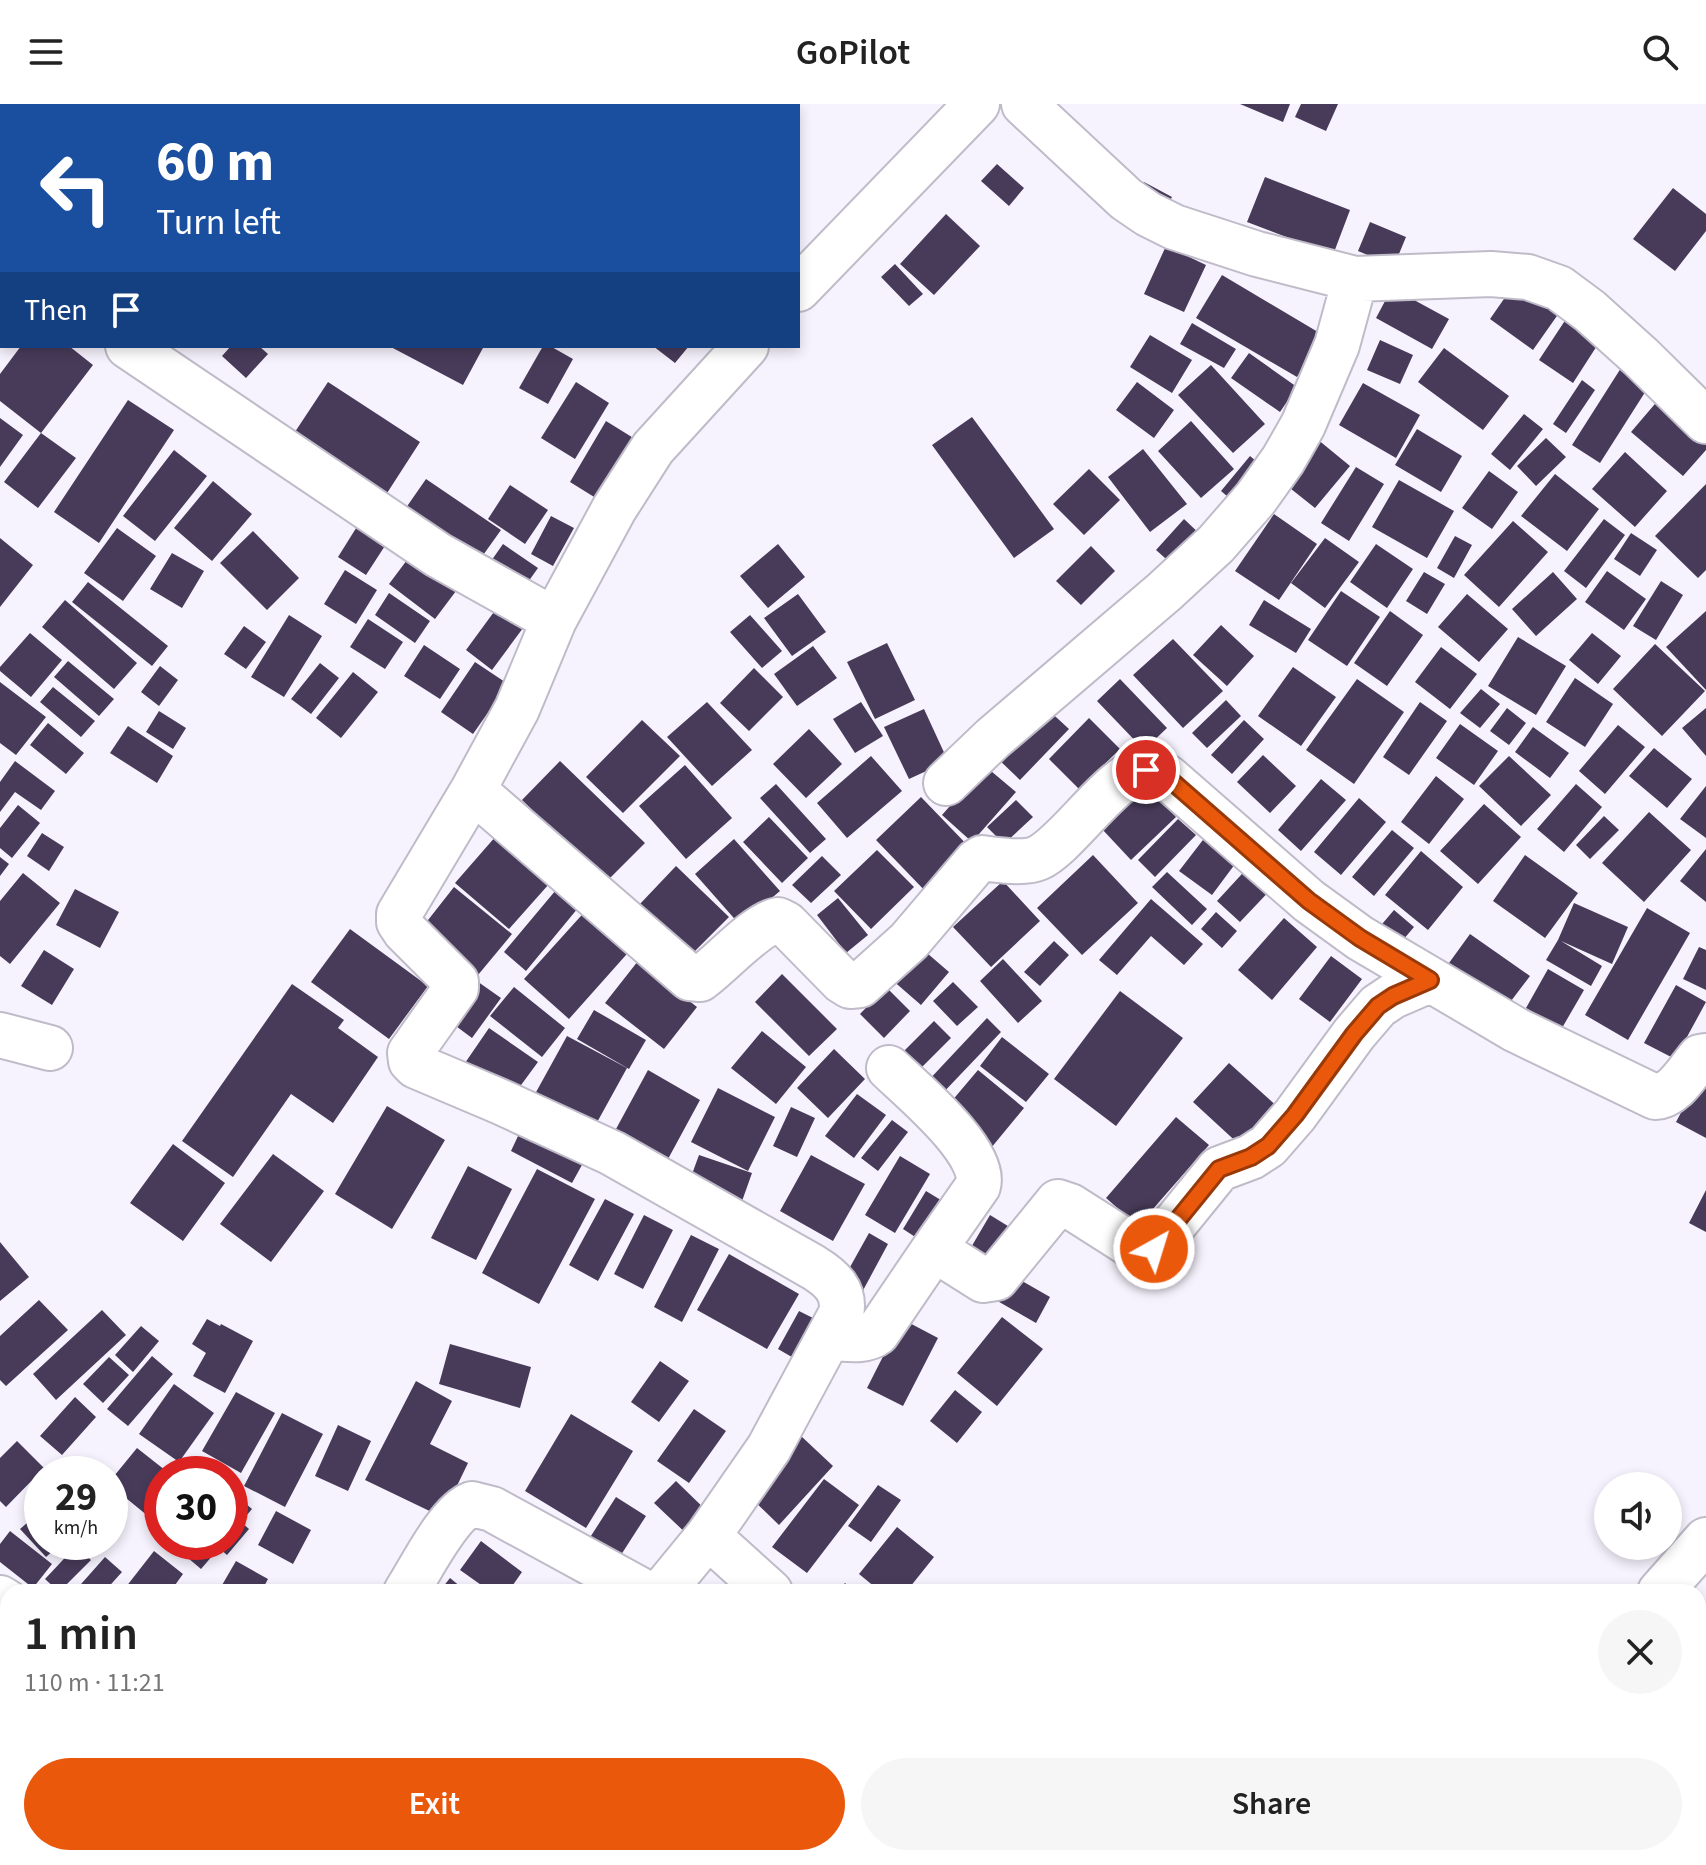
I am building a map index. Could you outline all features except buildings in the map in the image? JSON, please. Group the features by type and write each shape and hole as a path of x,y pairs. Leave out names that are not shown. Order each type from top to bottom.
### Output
{"street":[{"path":"1024,104 1126,199 1174,227 1257,254 1355,279 1491,274 1528,277 1559,288 1641,357 1706,421"},
{"path":"800,287 966,108"},
{"path":"946,783 993,738 1164,592 1216,544 1256,498 1303,425 1337,345 1355,279"},
{"path":"131,348 438,555 554,620"},
{"path":"669,1584 708,1536 769,1448 841,1314 843,1300 830,1278 822,1272 612,1153 416,1066 411,1061 410,1053 456,988 456,982 405,931 399,922 399,914 517,709 554,620 614,509 653,448 744,348"},
{"path":"473,790 690,978 704,977 756,932 769,922 778,920 786,924 850,986 860,985 909,941 973,864 980,859 1028,861 1041,857 1123,780 1135,772 1151,770 1167,777 1309,901 1360,938 1516,1030 1655,1097 1671,1091 1700,1057 1706,1056"},
{"path":"934,1249 983,1280 996,1278 1053,1207 1062,1202 1136,1248 1149,1252 1219,1169 1251,1157 1268,1146 1378,1006 1430,980"},
{"path":"0,1035 50,1048"},
{"path":"829,1338 865,1339 877,1333 980,1180 965,1145 889,1068"},
{"path":"411,1584 449,1522 458,1511 472,1504 492,1509 629,1584"},
{"path":"708,1536 761,1584"},
{"path":"1667,1584 1706,1540"}],"route":[{"path":"1146,770 1167,777 1309,901 1360,938 1430,980 1378,1006 1268,1146 1251,1157 1219,1169 1154,1249"}]}
